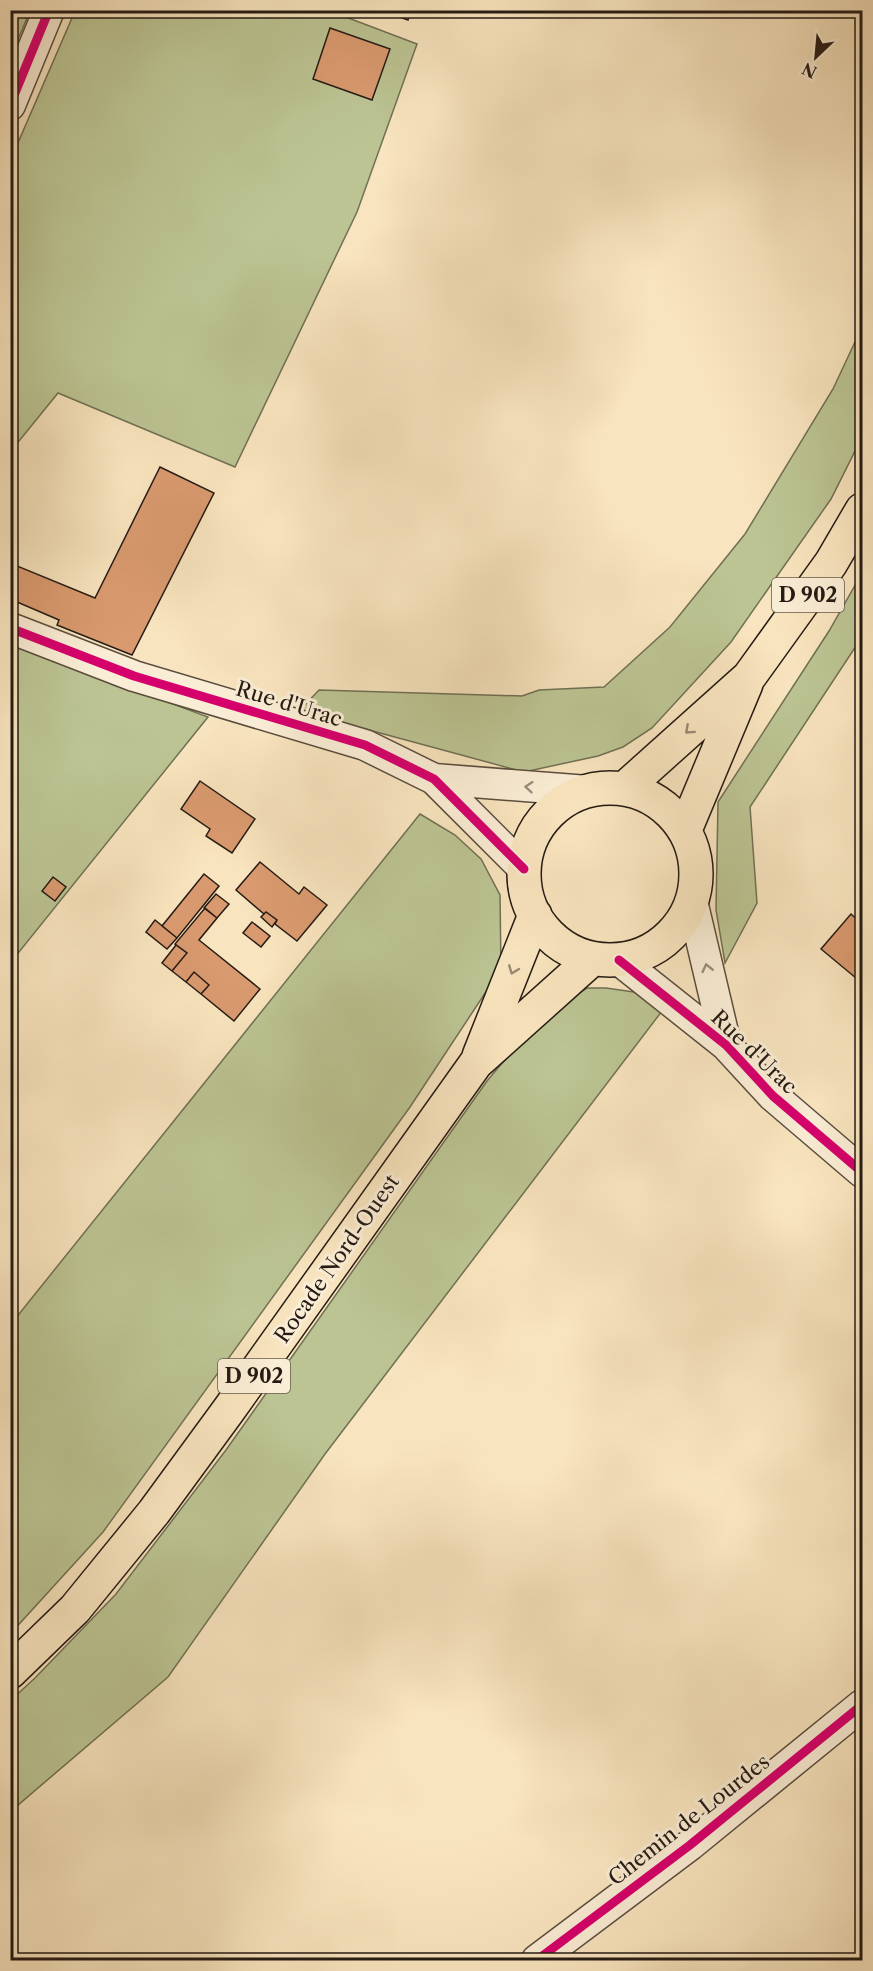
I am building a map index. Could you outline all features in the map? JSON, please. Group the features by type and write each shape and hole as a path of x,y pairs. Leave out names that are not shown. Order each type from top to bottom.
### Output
{"main road":[{"name":"D 902","path":"624,789 748,677 831,563 862,510"},
{"name":"D 902","path":"684,830 748,677"},
{"path":"624,789 648,796 668,811 684,830 694,853 697,877 692,901 681,923 665,941 643,954 606,959 569,950 550,935 535,915 526,893 524,869 530,843 543,820 563,802 588,791 624,789"},
{"name":"Rocade Nord-Ouest","path":"10,1672 75,1610 154,1512 476,1063 535,915"},
{"name":"Rocade Nord-Ouest","path":"476,1063 606,959"}],"street":[{"path":"10,105 49,10"},
{"name":"Rue d'Urac","path":"10,628 134,676 365,745 434,778 524,869"},
{"name":"Rue d'Urac","path":"434,778 588,791"},
{"name":"Rue d'Urac","path":"692,901 726,1045"},
{"name":"Rue d'Urac","path":"606,959 726,1045 773,1096 862,1172"},
{"name":"Chemin de Lourdes","path":"537,1960 690,1845 862,1705"}],"green space":[{"path":"10,11 30,11 11,56"},
{"path":"75,11 330,11 417,44 357,212 235,467 58,393 11,451 11,159"},
{"path":"862,327 862,437 831,499 731,642 652,728 623,747 598,756 524,772 299,711 319,690 522,696 539,690 604,687 670,627 745,534 833,389"},
{"path":"862,573 862,637 750,807 757,903 725,963 716,910 718,802 829,631"},
{"path":"10,643 208,717 11,962"},
{"path":"420,814 455,835 481,859 500,895 501,969 410,1107 103,1532 11,1633 11,1324"},
{"path":"587,988 634,992 662,1011 325,1454 168,1677 11,1811 11,1700 116,1594 226,1450 487,1081 503,1062 566,1001"}],"building":[{"path":"379,10 411,10 408,20"},
{"path":"330,28 390,49 372,100 313,79"},
{"path":"160,467 214,493 132,655 57,625 59,620 10,599 10,563 95,598"},
{"path":"200,781 255,819 232,853 206,836 210,829 181,809"},
{"path":"260,862 299,894 304,887 327,905 297,941 275,924 277,920 266,912 264,914 236,890"},
{"path":"204,874 219,886 177,938 162,926"},
{"path":"53,877 66,887 55,901 42,891"},
{"path":"216,894 229,904 217,918 204,908"},
{"path":"205,908 217,918 199,940 260,989 234,1021 201,994 209,985 194,972 186,982 172,971 187,953 175,944"},
{"path":"266,912 277,920 272,927 261,917"},
{"path":"851,914 862,924 862,983 821,949"},
{"path":"155,920 177,938 167,949 146,932"},
{"path":"252,922 270,936 261,947 243,933"},
{"path":"176,945 187,953 172,971 162,963"},
{"path":"194,972 209,985 201,994 186,982"}],"cycle path":[{"path":"10,105 49,10"},
{"path":"10,628 134,676 365,745 434,779 524,869"},
{"path":"619,960 726,1045 773,1096 862,1172"},
{"path":"537,1960 690,1845 862,1705"}]}
